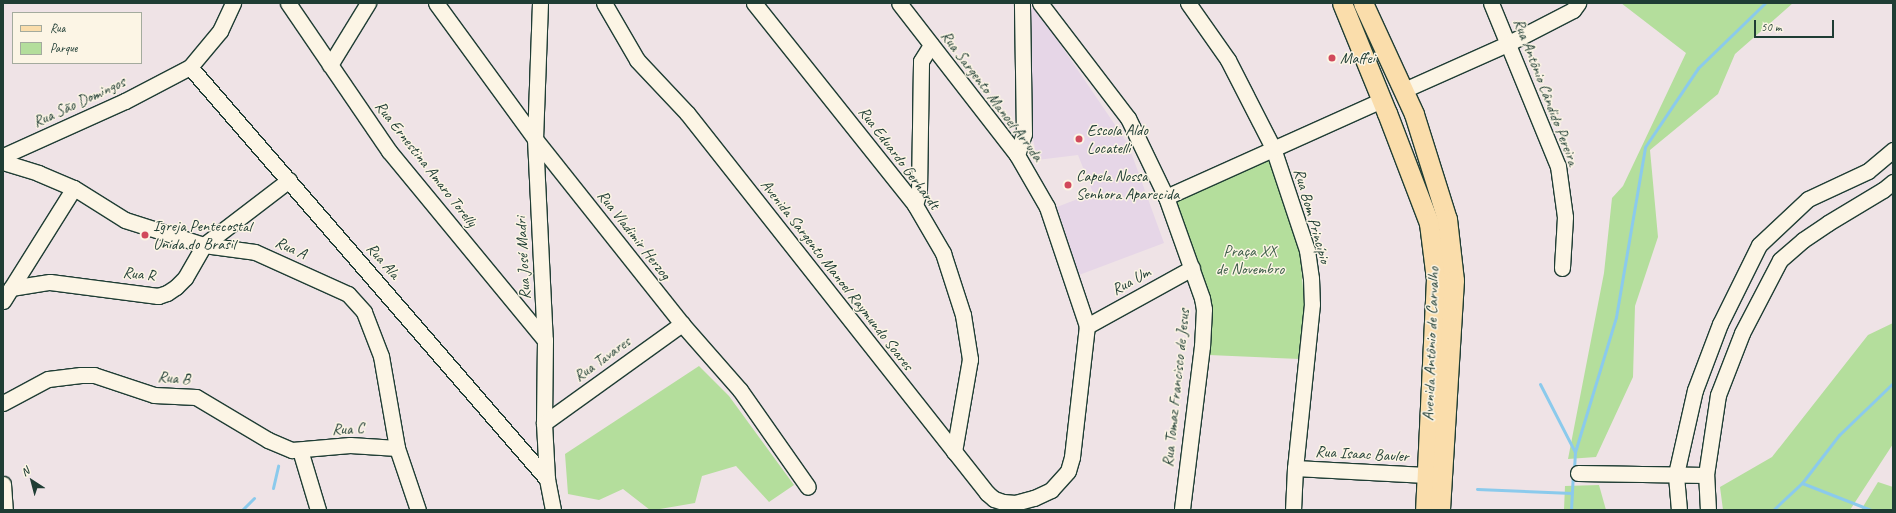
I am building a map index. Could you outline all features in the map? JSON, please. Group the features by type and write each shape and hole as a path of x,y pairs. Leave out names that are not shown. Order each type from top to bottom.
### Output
{"main road":[{"name":"Avenida Antônio de Carvalho","path":"1342,3 1372,74 1429,223 1436,279 1425,510"},
{"name":"Avenida Antônio de Carvalho","path":"1364,3 1414,113 1447,219 1454,280 1440,510"},
{"path":"1372,74 1386,91 1404,90"},
{"path":"1382,100 1398,98 1414,113"}],"street":[{"path":"190,67 220,32 233,3"},
{"name":"Rua Ernestina Amaro Torelly","path":"288,3 389,151 545,340"},
{"path":"330,65 368,3"},
{"name":"Rua Vladimir Herzog","path":"436,3 535,139 682,324 740,390 808,487"},
{"name":"Rua José Madri","path":"540,3 535,139 545,340 544,423 547,479 553,510"},
{"name":"Avenida Sargento Manoel Raymundo Soares","path":"604,3 637,60 687,113 987,493 994,499 1003,502 1015,503 1034,498 1051,490 1068,471"},
{"name":"Rua Eduardo Gerhardt","path":"754,3 914,205 943,253 963,314 970,359 954,452"},
{"name":"Rua Sargento Manoel Arruda","path":"899,3 1017,155 1047,207 1087,326 1072,457 1068,471"},
{"path":"1017,155 1024,134 1022,3"},
{"name":"Rua Tomaz Francisco de Jesus","path":"1040,3 1128,118 1166,197 1202,298 1202,346 1182,510"},
{"name":"Rua Bom Princípio","path":"1188,3 1228,60 1273,148 1307,250 1311,278 1312,304 1293,510"},
{"name":"Rua Antônio Cândido Pereira","path":"1491,3 1558,166 1564,217 1562,268"},
{"path":"1404,90 1509,44 1573,10 1578,3"},
{"path":"914,205 919,191 920,61 931,45"},
{"name":"Rua São Domingos","path":"3,156 125,101 190,67"},
{"name":"Rua Ala","path":"190,67 547,479"},
{"path":"1166,197 1382,100"},
{"path":"1679,510 1676,474 1695,390 1720,324 1759,245 1808,199 1868,171 1893,150"},
{"name":"Rua A","path":"3,162 38,173 74,188 125,220 204,245 255,252 348,294 364,312 381,356 397,448 418,510"},
{"path":"1708,510 1706,475 1718,395 1742,333 1780,260 1803,240 1888,186 1868,171"},
{"name":"Rua R","path":"7,295 50,282 158,296 167,293 185,278 204,245 289,180"},
{"path":"7,295 74,188"},
{"name":"Rua Um","path":"1087,326 1192,268"},
{"name":"Rua Tavares","path":"544,423 682,324"},
{"path":"1720,324 1742,333"},
{"name":"Rua B","path":"3,403 48,379 94,375 154,395 196,397 268,440 292,450 300,450"},
{"name":"Rua C","path":"300,450 350,445 397,448"},
{"path":"300,450 318,510"},
{"name":"Rua Isaac Bauler","path":"1296,468 1426,475"},
{"path":"1578,473 1706,475"},
{"path":"3,484 5,510"}],"shaded area":[{"name":"Escola Aldo Locatelli","path":"1035,7 1128,144 1164,243 1079,275 1057,207 1093,193 1078,155 1037,160 1032,133 1028,11"}],"green space":[{"path":"1621,3 1793,3 1735,54 1718,94 1650,150 1658,237 1635,306 1633,377 1596,457 1568,459 1604,273 1612,198 1623,186 1686,53"},
{"name":"Praça XX de Novembro","path":"1269,159 1300,251 1305,315 1300,359 1209,355 1211,307 1199,263 1175,201"},
{"path":"1893,323 1893,444 1850,510 1723,510 1720,487 1772,457 1868,335"},
{"path":"699,366 729,396 794,485 769,502 736,466 702,476 695,503 654,510 650,510 623,489 599,500 568,494 565,454"},
{"path":"1878,482 1893,487 1893,510 1861,510"},
{"path":"1599,485 1606,510 1564,510 1565,486"}],"waterway":[{"path":"1574,470 1575,452 1616,317 1645,147 1698,68 1765,3"},
{"path":"1773,510 1802,483 1839,435 1893,383"},
{"path":"1540,384 1575,452"},
{"path":"273,488 278,466"},
{"path":"1571,510 1573,476"},
{"path":"1802,483 1871,510"},
{"path":"1477,489 1572,493"},
{"path":"242,510 254,498"}],"place":[{"name":"Maffei","path":"1332,58"},
{"name":"Escola Aldo Locatelli","path":"1079,139"},
{"name":"Capela Nossa Senhora Aparecida","path":"1068,185"},
{"name":"Igreja Pentecostal Unida do Brasil","path":"145,235"}]}
